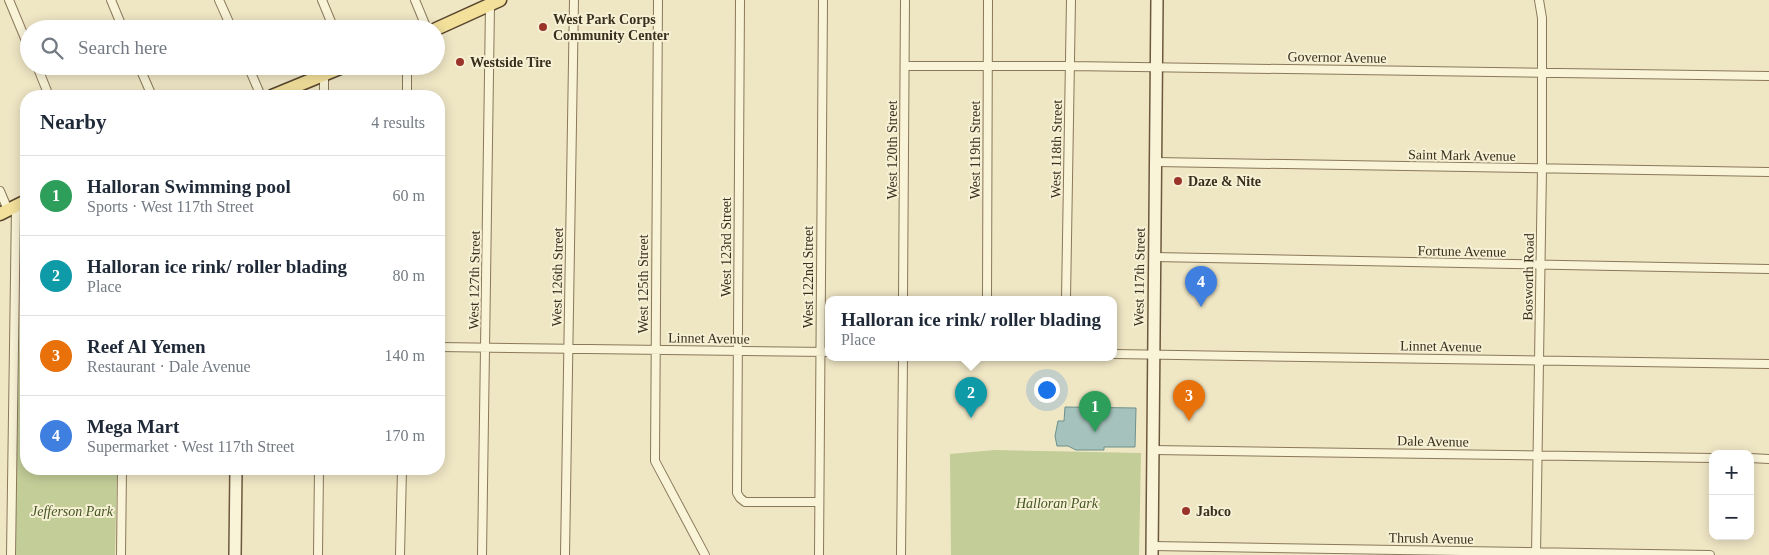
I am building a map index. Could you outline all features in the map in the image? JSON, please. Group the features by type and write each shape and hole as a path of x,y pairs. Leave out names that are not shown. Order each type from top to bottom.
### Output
{"main road":[{"name":"West 117th Street","path":"1152,551 1157,0"},
{"path":"445,25 495,2"},
{"path":"287,90 324,75"},
{"path":"235,555 236,475"}],"street":[{"path":"8,0 20,27"},
{"path":"111,0 119,20"},
{"path":"219,0 228,20"},
{"path":"322,0 330,20"},
{"path":"415,0 423,20"},
{"name":"West 126th Street","path":"565,555 574,0"},
{"name":"West 125th Street","path":"658,0 655,461 705,555"},
{"name":"West 123rd Street","path":"740,0 737,493 745,502 819,502"},
{"name":"West 122nd Street","path":"819,555 824,352 823,0"},
{"name":"West 120th Street","path":"903,296 905,0"},
{"name":"West 119th Street","path":"987,296 988,0"},
{"name":"West 118th Street","path":"1066,296 1071,0"},
{"name":"Bosworth Road","path":"1536,553 1542,168 1542,18 1540,0"},
{"name":"West 127th Street","path":"482,555 485,347 495,2"},
{"name":"Governor Avenue","path":"905,66 1157,67 1769,76"},
{"path":"41,75 47,90"},
{"path":"143,75 149,90"},
{"path":"252,75 258,90"},
{"path":"324,75 324,90"},
{"path":"407,75 407,90"},
{"name":"Saint Mark Avenue","path":"1156,162 1769,172"},
{"path":"0,191 15,207 11,555"},
{"name":"Fortune Avenue","path":"1154,257 1769,268"},
{"name":"Linnet Avenue","path":"445,347 824,352"},
{"name":"Linnet Avenue","path":"1117,354 1769,364"},
{"path":"901,555 903,361"},
{"name":"Dale Avenue","path":"1154,450 1709,458"},
{"path":"1754,458 1769,459"},
{"path":"121,555 122,475"},
{"path":"318,555 319,475"},
{"path":"400,555 402,475"},
{"name":"Thrush Avenue","path":"1152,551 1710,555"}],"green space":[{"name":"Jefferson Park","path":"20,311 20,475 117,475 115,555 15,555"},
{"name":"Halloran Park","path":"995,450 1141,453 1139,555 951,555 950,454"}],"water":[{"path":"1065,407 1136,408 1135,447 1104,447 1104,450 1076,450 1068,446 1057,446 1055,436 1058,421 1064,421"}],"place":[{"name":"West Park Corps Community Center","path":"543,27"},
{"name":"Westside Tire","path":"460,62"},
{"name":"Daze & Nite","path":"1178,181"},
{"name":"Mega Mart","path":"1201,307"},
{"name":"Halloran ice rink/ roller blading","path":"971,418"},
{"name":"Reef Al Yemen","path":"1189,421"},
{"name":"Halloran Swimming pool","path":"1095,432"},
{"name":"Jabco","path":"1186,511"}]}
